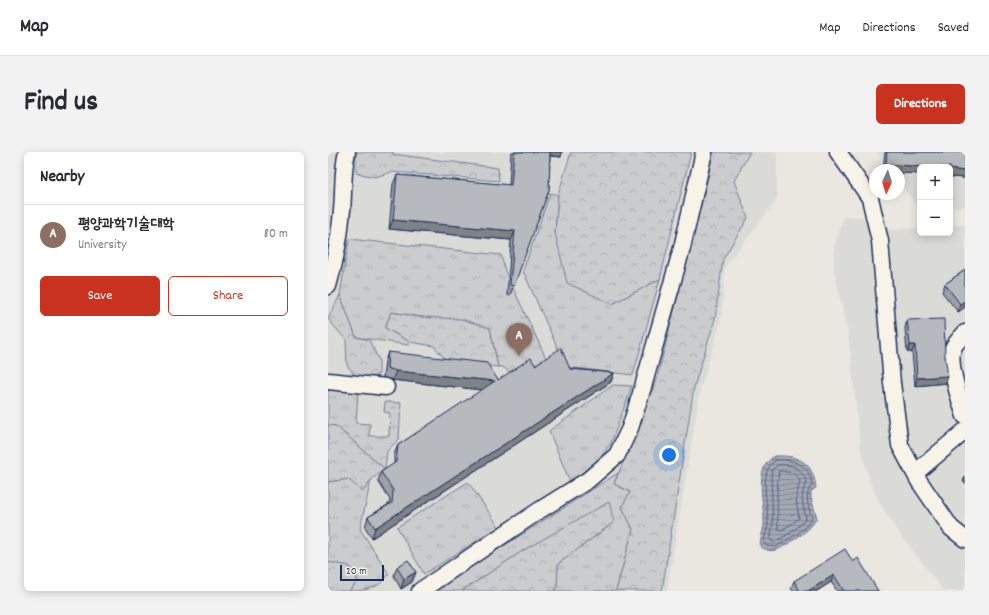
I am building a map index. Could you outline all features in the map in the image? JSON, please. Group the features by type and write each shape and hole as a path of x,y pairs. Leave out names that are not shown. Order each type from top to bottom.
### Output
{"street":[{"path":"328,286 337,254 334,236 347,152"},
{"path":"420,591 540,510 588,480 617,455 630,428 643,387 682,248 704,152"},
{"path":"838,152 870,198 880,240 892,383 900,445 915,473 951,528 965,539"},
{"path":"965,333 953,347 952,362 959,398 965,416"},
{"path":"328,381 386,387"},
{"path":"915,473 965,432"}],"shaded area":[{"path":"328,152 777,152 777,199 725,267 721,320 700,391 667,591 328,591"},
{"path":"877,152 965,152 965,206 953,208 953,164 917,164 917,207 905,190 905,164 886,164"},
{"path":"844,216 861,217 891,230 917,228 917,236 953,236 953,226 965,225 965,591 944,591 896,529 878,500 870,481 861,450 848,332 834,271 834,246"}],"green space":[{"path":"356,152 393,152 393,154 498,168 499,181 392,172 375,177 356,173"},
{"path":"571,152 691,152 660,279 612,304 567,283 555,233 558,195"},
{"path":"713,152 750,152 734,181 748,218 723,259 715,319 694,387 662,591 616,591 633,529 622,507 630,492 614,484 657,378 708,178"},
{"path":"550,193 558,195 555,233 612,304 660,279 633,375 566,367 523,271"},
{"path":"349,239 501,255 505,271 546,358 533,366 528,360 510,372 503,367 498,367 490,328 391,312 385,328 410,342 409,345 356,337 340,295"},
{"path":"340,295 356,337 369,340 379,360 379,374 369,378 356,377 347,365 346,340 328,319"},
{"path":"391,312 419,317 461,319 490,328 498,367 446,360 434,346 410,342 385,328"},
{"path":"613,385 632,386 611,443 598,461 570,482 549,431"},
{"path":"328,390 358,392 356,423 370,424 369,436 389,436 390,413 384,412 385,402 401,403 399,439 387,451 385,469 336,426 328,425"},
{"path":"328,425 336,426 385,469 371,480 363,492 348,479 328,482"},
{"path":"618,473 614,484 630,492 622,507 633,529 616,591 555,591 557,586 558,564 614,522 524,550 462,591 433,591"},
{"path":"348,479 363,491 371,480 360,529 389,574 376,586 366,590 349,591 358,581 349,566 328,562 328,482"},
{"path":"468,482 499,527 424,574 397,527"},
{"path":"609,502 614,522 558,564 557,586 555,591 462,591 524,550"},
{"path":"328,562 349,566 358,581 349,591 328,591"}],"water":[{"path":"775,456 798,459 808,466 812,472 816,488 811,491 811,498 817,518 808,530 782,547 772,551 764,549 760,546 764,525 761,487 764,469 768,462"}],"building":[{"path":"514,152 550,152 549,190 514,286 510,285 515,231 393,220 397,175 511,185"},
{"path":"887,152 965,152 965,171 953,169 953,164 917,164 917,166 905,166 905,164 886,164"},
{"path":"965,270 965,301 960,304 945,284"},
{"path":"944,319 945,356 948,376 917,378 915,345 910,345 907,320"},
{"path":"561,348 570,369 614,373 375,528 368,517 392,503 393,490 381,472 396,462 398,445 495,381 396,371 387,368 388,352 487,363 498,380 531,358 535,365"},
{"path":"845,549 853,562 858,558 878,591 844,591 834,575 808,591 800,591 794,581"},
{"path":"408,560 416,572 404,579 397,567"}],"place":[{"name":"평양과학기술대학","path":"519,356"}]}
